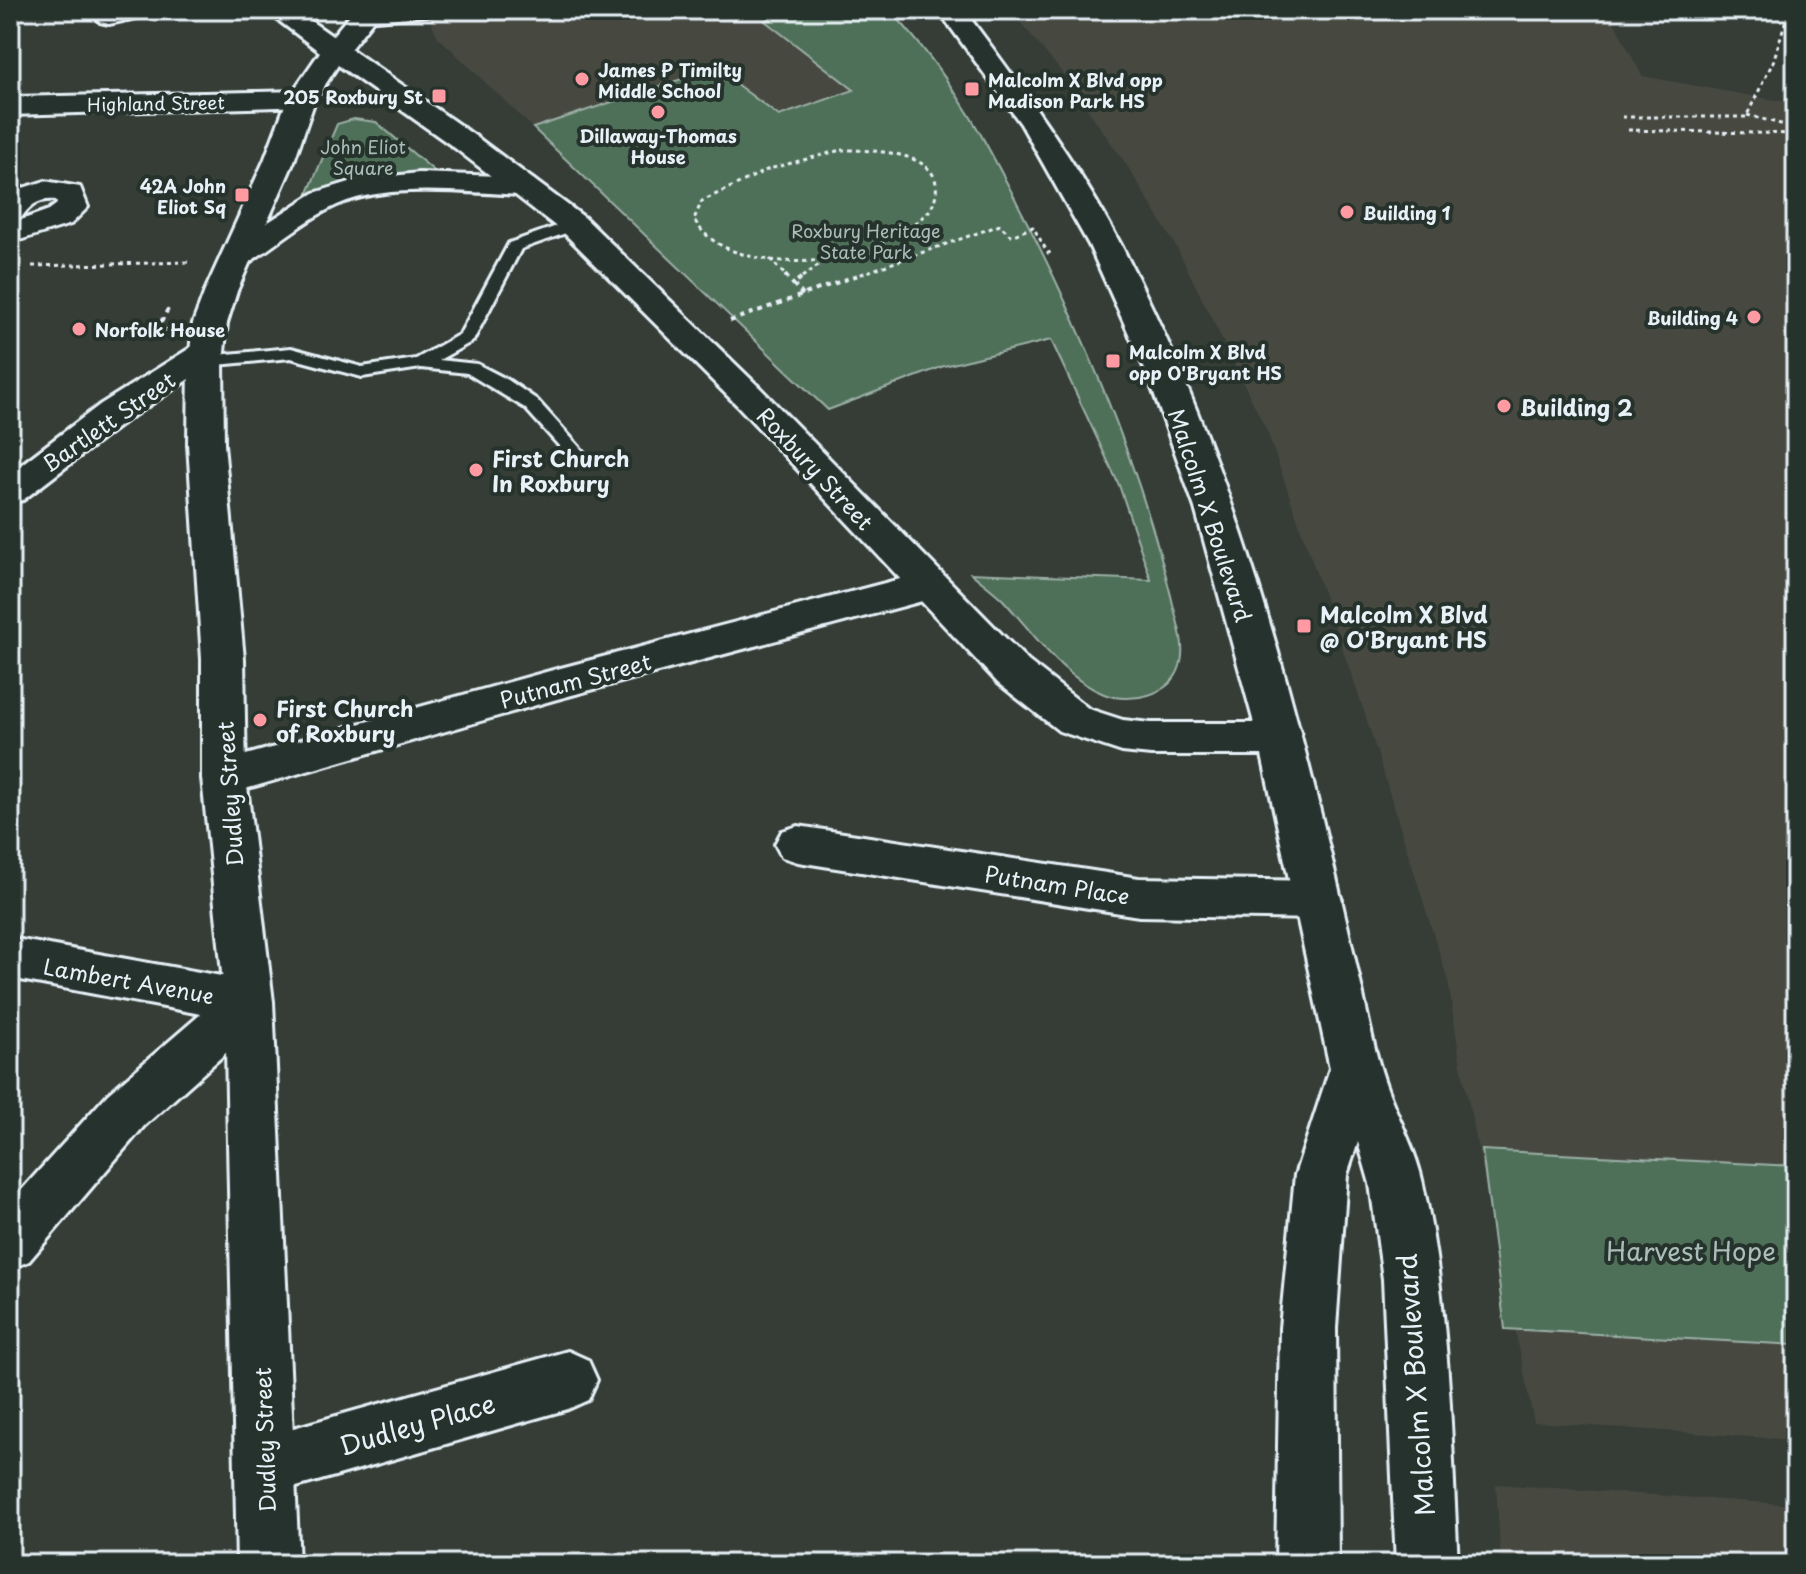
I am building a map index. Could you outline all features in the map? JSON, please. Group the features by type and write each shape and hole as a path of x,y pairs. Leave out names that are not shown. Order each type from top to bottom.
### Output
{"main road":[{"path":"109,16 136,10"},
{"name":"Roxbury Street","path":"278,10 574,225 749,397 927,586 1013,672 1074,720 1122,736 1151,739 1280,739"},
{"name":"Malcolm X Boulevard","path":"951,10 1001,74 1052,149 1106,246 1142,321 1179,414 1217,524 1280,739 1355,1069 1396,1180 1416,1320 1427,1564"},
{"path":"334,51 366,13"},
{"name":"Dudley Street","path":"268,1564 249,1002 224,778 223,659 206,444 208,348 221,291 279,161 330,97 334,51"},
{"path":"330,97 392,90"},
{"name":"Highland Street","path":"10,106 330,97"},
{"path":"237,256 325,199 356,189 419,182 523,186"},
{"path":"10,211 18,199 45,190 69,193 73,207 60,217 10,234"},
{"name":"Bartlett Street","path":"10,491 114,412 208,348"},
{"name":"Putnam Street","path":"224,778 557,684 927,586"},
{"name":"Putnam Place","path":"798,844 1139,897 1319,900"},
{"name":"Lambert Avenue","path":"10,958 249,1002"},
{"path":"10,1243 126,1110 249,1002"},
{"name":"Malcolm X Boulevard","path":"1307,1564 1308,1328 1321,1175 1355,1069"},
{"name":"Dudley Place","path":"265,1466 568,1380"}],"lane":[{"path":"366,13 445,10"},
{"path":"421,363 467,337 515,246 574,225"},
{"path":"208,348 291,353 362,372 421,363 471,368 531,404 576,454"}],"path":[{"path":"1747,115 1773,62 1789,10"},
{"path":"1622,117 1737,119 1747,115 1796,131"},
{"path":"1628,130 1796,131"},
{"path":"883,150 912,158 931,170 937,187 931,209 889,238 855,254 830,258 770,259 721,246 702,234 694,219 702,201 725,188 811,154 883,150"},
{"path":"687,336 1000,225 1011,236 1033,227 1048,253 1051,252"},
{"path":"793,284 830,258"},
{"path":"770,259 803,295"},
{"path":"25,266 194,262 186,275"},
{"path":"172,302 157,330 208,348"}],"shaded area":[{"name":"James P Timilty Middle School","path":"426,10 786,10 766,21 855,90 779,116 715,68 533,128 437,36"},
{"path":"1010,10 1608,10 1642,76 1796,104 1796,1440 1534,1422 1460,1060 1448,981 1364,711 1267,431 1178,250 1128,167 1060,70"},
{"path":"1496,1484 1796,1505 1796,1564 1501,1564"}],"green space":[{"name":"Roxbury Heritage State Park","path":"786,10 890,10 945,78 991,153 1046,260 1096,370 1139,484 1182,641 1180,666 1175,676 1159,691 1137,697 1114,697 1074,677 1003,600 971,573 1151,580 1119,485 1051,340 944,366 828,410 533,128 715,68 779,116 854,90 765,21"},
{"name":"John Eliot Square","path":"354,119 376,122 458,191 422,186 329,202 291,233 337,124"},
{"name":"Harvest Hope","path":"1482,1150 1796,1166 1796,1345 1505,1329"}],"place":[{"name":"James P Timilty Middle School","path":"582,79"},
{"name":"Malcolm X Blvd opp Madison Park HS","path":"972,89"},
{"name":"205 Roxbury St","path":"439,96"},
{"name":"Dillaway-Thomas House","path":"658,112"},
{"name":"42A John Eliot Sq","path":"242,195"},
{"name":"Building 1","path":"1347,212"},
{"name":"Building 4","path":"1754,317"},
{"name":"Norfolk House","path":"79,329"},
{"name":"Malcolm X Blvd opp O'Bryant HS","path":"1113,361"},
{"name":"Building 2","path":"1504,406"},
{"name":"First Church In Roxbury","path":"476,470"},
{"name":"Malcolm X Blvd @ O'Bryant HS","path":"1304,626"},
{"name":"First Church of Roxbury","path":"260,720"}]}
